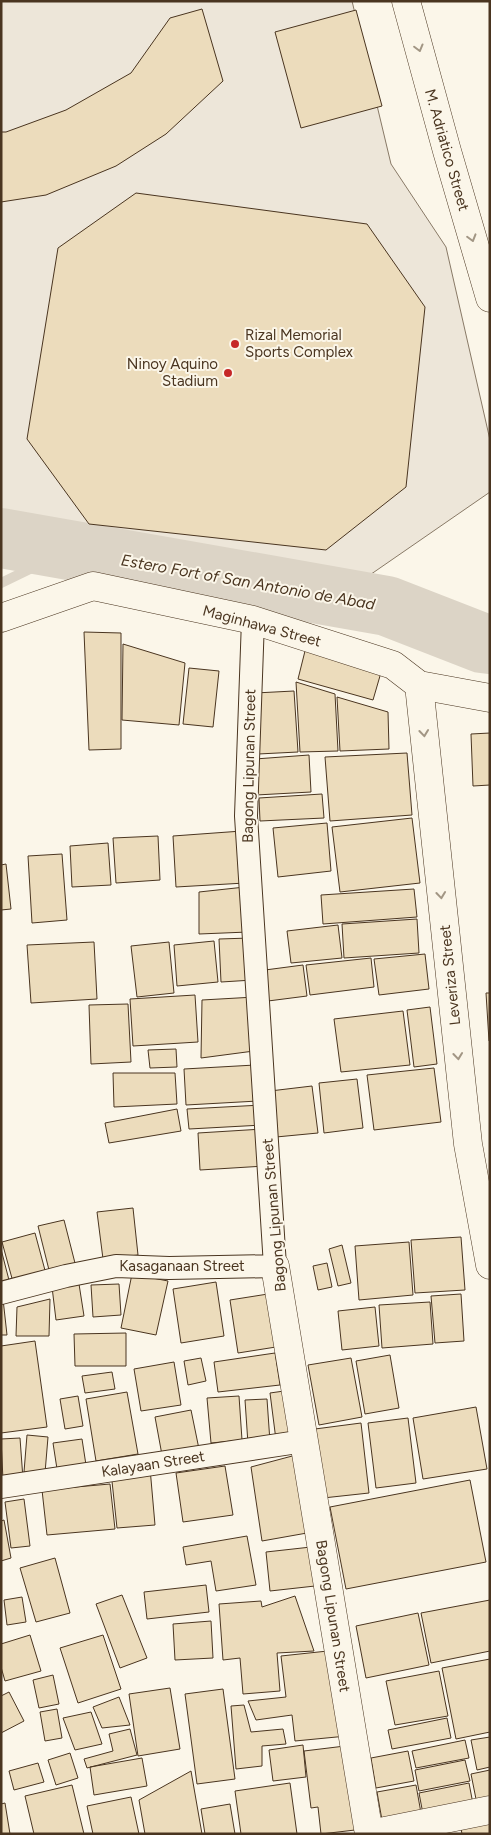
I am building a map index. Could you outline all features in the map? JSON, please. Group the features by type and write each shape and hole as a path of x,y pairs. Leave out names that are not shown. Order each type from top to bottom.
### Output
{"street":[{"name":"M. Adriatico Street","path":"406,1 490,298"},
{"name":"Maginhawa Street","path":"1,618 93,586 252,620 393,665 419,684 490,698"},
{"name":"Bagong Lipunan Street","path":"252,620 246,816 275,1266 369,1834"},
{"name":"Leveriza Street","path":"419,684 468,1144 490,1265"},
{"name":"Kasaganaan Street","path":"1,1293 66,1276 116,1266 168,1268 275,1266"},
{"name":"Kalayaan Street","path":"1,1487 304,1442"},
{"path":"369,1834 490,1810"}],"shaded area":[{"name":"Rizal Memorial Sports Complex","path":"1,1 352,1 391,164 446,247 490,440 490,492 364,579 1,516"}],"building":[{"path":"202,9 223,81 166,134 116,166 46,195 1,202 1,132 6,132 66,110 131,73 170,18"},
{"path":"356,10 382,106 301,128 275,32"},
{"name":"Ninoy Aquino Stadium","path":"136,193 367,224 425,307 406,487 326,550 89,524 27,439 58,248"},
{"path":"84,632 121,633 121,749 89,750"},
{"path":"123,644 185,663 179,725 122,720"},
{"path":"306,647 382,669 373,700 298,679"},
{"path":"189,668 219,671 213,727 183,724"},
{"path":"296,682 335,694 338,751 300,752"},
{"path":"294,691 298,752 258,754 255,693"},
{"path":"337,697 388,712 389,749 340,751"},
{"path":"490,733 490,785 473,786 471,734"},
{"path":"407,753 412,815 330,821 325,757"},
{"path":"309,755 311,792 256,795 255,759"},
{"path":"322,794 324,818 260,821 259,798"},
{"path":"412,818 420,883 340,892 332,827"},
{"path":"327,823 331,871 278,877 273,828"},
{"path":"242,831 245,883 176,887 173,836"},
{"path":"158,836 160,880 116,883 113,838"},
{"path":"108,843 111,885 72,887 70,846"},
{"path":"62,854 67,920 32,923 28,856"},
{"path":"6,864 11,909 1,910 1,865"},
{"path":"245,887 248,932 199,934 199,892"},
{"path":"414,889 417,917 323,924 321,895"},
{"path":"417,919 419,953 344,958 342,924"},
{"path":"338,925 342,958 291,963 287,931"},
{"path":"250,938 253,980 221,982 219,939"},
{"path":"214,941 218,982 177,986 174,945"},
{"path":"94,942 97,999 31,1003 27,945"},
{"path":"169,942 174,993 137,997 131,946"},
{"path":"425,954 429,989 379,995 374,959"},
{"path":"371,958 374,987 310,995 306,965"},
{"path":"303,965 307,996 268,1001 265,970"},
{"path":"486,993 490,993 490,1041 489,1041"},
{"path":"195,995 198,1042 133,1046 130,999"},
{"path":"255,997 254,1051 201,1058 202,1000"},
{"path":"128,1004 131,1062 91,1064 89,1005"},
{"path":"430,1007 437,1064 414,1067 407,1010"},
{"path":"403,1011 410,1065 341,1072 334,1019"},
{"path":"176,1049 177,1067 150,1068 148,1050"},
{"path":"255,1065 258,1101 186,1105 184,1069"},
{"path":"434,1068 441,1122 374,1130 367,1075"},
{"path":"113,1073 175,1073 177,1104 114,1107"},
{"path":"357,1079 363,1128 324,1133 319,1083"},
{"path":"312,1086 318,1133 276,1137 270,1091"},
{"path":"262,1105 263,1125 189,1129 187,1109"},
{"path":"177,1109 181,1131 109,1143 105,1123"},
{"path":"263,1129 265,1166 200,1170 198,1133"},
{"path":"133,1208 138,1255 103,1259 97,1212"},
{"path":"64,1220 76,1267 50,1274 38,1226"},
{"path":"35,1233 46,1274 13,1282 2,1242"},
{"path":"461,1237 465,1290 415,1293 411,1240"},
{"path":"409,1242 413,1295 359,1300 355,1246"},
{"path":"342,1245 351,1283 338,1286 329,1249"},
{"path":"1,1249 10,1284 1,1286"},
{"path":"327,1263 332,1287 318,1290 313,1266"},
{"path":"132,1274 168,1281 156,1335 121,1328"},
{"path":"216,1282 224,1336 181,1343 173,1289"},
{"path":"79,1284 84,1316 56,1320 52,1287"},
{"path":"119,1284 121,1315 93,1317 91,1285"},
{"path":"268,1294 276,1347 238,1353 230,1300"},
{"path":"461,1294 464,1341 435,1343 431,1296"},
{"path":"1,1299 3,1299 7,1335 1,1335"},
{"path":"50,1299 49,1336 16,1336 17,1307"},
{"path":"430,1302 433,1344 382,1348 379,1305"},
{"path":"375,1307 379,1346 342,1350 338,1311"},
{"path":"126,1333 126,1366 75,1366 74,1334"},
{"path":"35,1341 47,1427 1,1433 1,1346"},
{"path":"275,1353 280,1385 218,1392 214,1362"},
{"path":"390,1355 399,1408 365,1414 356,1361"},
{"path":"201,1358 206,1381 188,1385 184,1361"},
{"path":"351,1358 362,1417 319,1425 308,1365"},
{"path":"174,1362 181,1405 141,1411 134,1369"},
{"path":"112,1372 115,1389 85,1393 82,1376"},
{"path":"291,1390 297,1437 276,1440 270,1393"},
{"path":"127,1392 138,1454 96,1461 86,1399"},
{"path":"78,1396 83,1426 65,1429 60,1399"},
{"path":"239,1396 242,1440 211,1443 207,1398"},
{"path":"267,1399 270,1442 248,1444 245,1400"},
{"path":"476,1407 487,1469 423,1479 413,1418"},
{"path":"191,1410 199,1449 162,1455 155,1417"},
{"path":"408,1418 416,1483 376,1488 368,1423"},
{"path":"361,1423 369,1493 323,1498 315,1429"},
{"path":"27,1435 48,1437 45,1473 24,1472"},
{"path":"20,1438 23,1479 3,1480 1,1439"},
{"path":"82,1439 86,1465 57,1469 53,1443"},
{"path":"296,1455 307,1533 262,1541 251,1467"},
{"path":"225,1466 233,1515 183,1522 176,1473"},
{"path":"150,1468 155,1525 117,1528 111,1472"},
{"path":"470,1480 486,1562 346,1589 330,1507"},
{"path":"110,1484 115,1529 47,1535 42,1490"},
{"path":"24,1499 30,1546 11,1548 5,1502"},
{"path":"4,1520 11,1558 1,1561 1,1521"},
{"path":"247,1536 256,1585 216,1591 211,1561 186,1565 183,1547"},
{"path":"311,1547 315,1586 270,1591 266,1552"},
{"path":"55,1558 70,1613 36,1622 20,1568"},
{"path":"206,1585 209,1612 147,1619 144,1592"},
{"path":"122,1595 147,1658 120,1668 96,1604"},
{"path":"295,1596 314,1651 277,1653 280,1691 243,1694 240,1658 223,1660 219,1604 261,1601 262,1607"},
{"path":"22,1597 26,1622 7,1625 4,1600"},
{"path":"490,1600 490,1651 431,1663 421,1613"},
{"path":"418,1613 429,1665 366,1678 356,1626"},
{"path":"211,1621 213,1658 175,1660 173,1624"},
{"path":"30,1635 41,1671 5,1681 1,1667 1,1644"},
{"path":"103,1635 121,1689 78,1703 60,1648"},
{"path":"337,1650 347,1736 295,1741 292,1715 256,1720 248,1701 286,1697 281,1656"},
{"path":"490,1659 490,1732 456,1739 442,1668"},
{"path":"439,1671 448,1716 395,1725 386,1681"},
{"path":"53,1675 59,1704 39,1708 33,1680"},
{"path":"170,1688 180,1749 138,1756 129,1694"},
{"path":"223,1689 235,1779 197,1784 185,1694"},
{"path":"9,1692 24,1721 1,1733 1,1696"},
{"path":"119,1697 130,1725 102,1728 93,1707"},
{"path":"244,1705 251,1732 283,1729 286,1744 262,1746 262,1766 236,1769 231,1706"},
{"path":"57,1709 62,1738 45,1741 40,1712"},
{"path":"91,1712 102,1744 75,1750 63,1718"},
{"path":"447,1718 451,1738 392,1749 388,1730"},
{"path":"130,1729 137,1755 87,1768 84,1759 113,1751 109,1734"},
{"path":"490,1737 490,1767 477,1770 471,1740"},
{"path":"465,1740 469,1758 416,1768 412,1751"},
{"path":"303,1745 306,1777 273,1781 269,1750"},
{"path":"345,1746 355,1830 321,1834 318,1807 311,1808 304,1751"},
{"path":"408,1751 414,1781 376,1788 371,1758"},
{"path":"70,1753 78,1778 56,1785 48,1760"},
{"path":"142,1758 147,1786 94,1795 90,1767"},
{"path":"465,1760 470,1781 419,1791 415,1770"},
{"path":"38,1763 44,1782 14,1790 9,1771"},
{"path":"490,1770 490,1802 477,1804 471,1774"},
{"path":"191,1771 202,1834 145,1834 139,1800"},
{"path":"290,1783 297,1834 241,1834 235,1791"},
{"path":"469,1783 473,1804 423,1814 419,1793"},
{"path":"72,1785 84,1834 34,1834 25,1796"},
{"path":"416,1785 421,1813 382,1820 377,1792"},
{"path":"131,1797 139,1834 93,1834 87,1806"},
{"path":"5,1803 10,1834 1,1834 1,1804"},
{"path":"230,1804 235,1834 205,1834 201,1809"},
{"path":"490,1818 490,1834 462,1834 460,1823"}],"waterway":[{"name":"Estero Fort of San Antonio de Abad","path":"1,538 387,606 482,643 490,644"},
{"path":"1,583 69,550"}],"place":[{"name":"Rizal Memorial Sports Complex","path":"235,344"},
{"name":"Ninoy Aquino Stadium","path":"228,373"}]}
